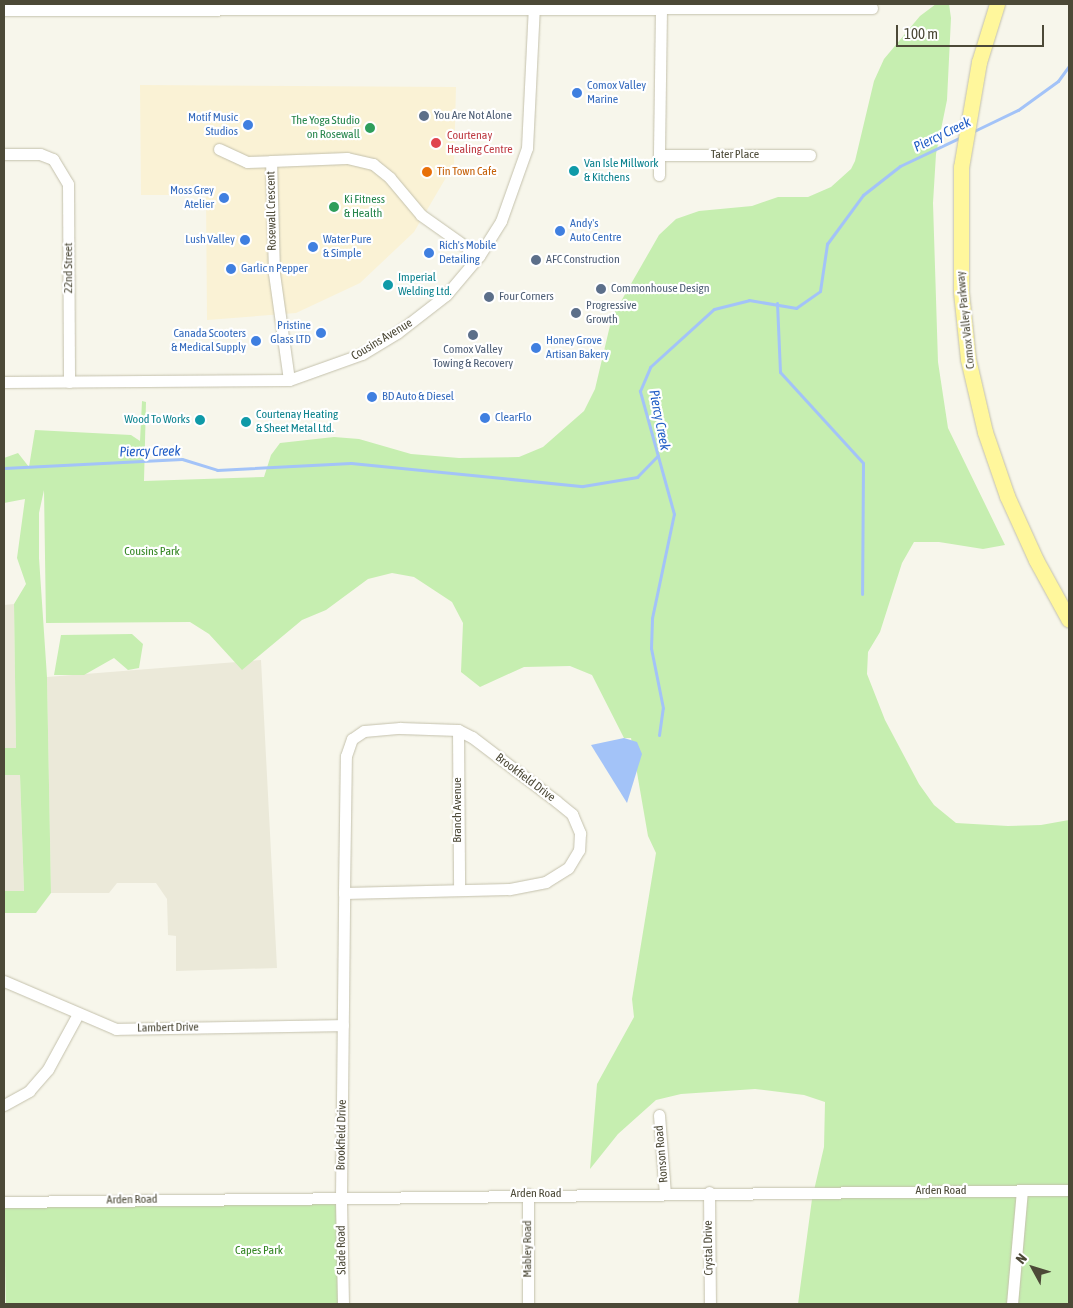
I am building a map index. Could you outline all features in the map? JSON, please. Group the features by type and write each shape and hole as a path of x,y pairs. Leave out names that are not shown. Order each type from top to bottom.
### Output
{"main road":[{"name":"Comox Valley Parkway","path":"997,4 979,62 966,128 961,167 961,292 968,359 985,432 1007,496 1036,560 1069,620"}],"street":[{"path":"4,10 534,7 661,9 872,8"},
{"name":"Cousins Avenue","path":"4,382 290,380 362,354 397,333 446,295 479,256 501,222 527,148 534,7"},
{"path":"659,175 661,9"},
{"name":"Rosewall Crescent","path":"219,149 247,162 348,158 373,164 390,178 421,215 479,256"},
{"name":"22nd Street","path":"4,154 40,154 53,159 68,184 69,382"},
{"name":"Tater Place","path":"660,156 810,154"},
{"name":"Rosewall Crescent","path":"271,161 274,273 290,380"},
{"name":"Brookfield Drive","path":"341,1197 344,893 346,756 352,739 364,731 373,730 458,730 472,737 567,810 580,833 579,850 568,868 546,882 509,889 344,893"},
{"name":"Branch Avenue","path":"458,730 459,890"},
{"name":"Lambert Drive","path":"4,981 116,1030 343,1025"},
{"path":"4,1105 29,1091 48,1069 78,1014"},
{"name":"Ronson Road","path":"659,1115 665,1194"},
{"path":"1012,1304 1022,1190"},
{"name":"Arden Road","path":"4,1202 528,1194 1069,1190"},
{"name":"Crystal Drive","path":"709,1192 710,1304"},
{"name":"Mabley Road","path":"528,1194 528,1304"},
{"name":"Slade Road","path":"341,1197 343,1304"}],"shaded area":[{"path":"140,85 456,87 454,164 414,232 360,283 296,313 207,320 206,195 141,195"},
{"path":"14,604 16,748 4,748 4,605"},
{"path":"261,660 277,968 176,971 176,936 168,935 167,899 156,883 117,883 109,893 51,893 47,677"},
{"path":"4,775 20,775 24,892 4,891"}],"green space":[{"name":"Cousins Park","path":"936,4 949,4 951,18 947,100 936,154 933,203 938,362 948,428 1005,545 983,549 939,542 914,542 902,563 880,632 868,652 867,674 885,720 919,784 934,805 956,823 1008,826 1041,825 1069,820 1069,1304 798,1304 812,1199 824,1147 825,1102 804,1095 755,1089 681,1094 656,1100 618,1134 590,1169 597,1084 634,1017 632,999 656,853 648,836 631,738 624,738 592,675 570,666 524,667 480,687 461,672 463,623 452,602 414,577 392,573 368,579 326,610 302,620 242,670 209,634 190,622 46,623 44,490 39,513 39,558 47,677 51,893 36,913 4,913 4,891 24,891 20,775 4,775 4,748 16,748 14,604 26,584 17,558 25,499 4,503 4,458 18,453 29,467 35,430 131,435 140,441 142,401 146,402 144,481 264,477 271,455 280,443 334,437 359,439 411,454 459,458 519,457 543,447 584,411 595,389 612,317 659,235 676,219 699,211 752,206 778,197 808,197 831,187 851,169 855,161 874,81 884,59 920,16"},
{"path":"132,634 143,644 139,668 128,670 114,658 84,675 54,675 61,635"},
{"name":"Capes Park","path":"341,1197 343,1303 6,1304 4,1203"}],"water":[{"path":"624,738 637,742 642,754 627,803 591,745"}],"waterway":[{"name":"Piercy Creek","path":"972,132 1018,110 1058,81 1069,66"},
{"name":"Piercy Creek","path":"659,735 663,708 651,648 652,618 674,514 640,391 650,367 714,309 749,300 796,308 820,291 827,244 863,195 900,166 961,137"},
{"path":"777,303 780,372 863,463 862,594"},
{"name":"Piercy Creek","path":"4,468 182,459 217,470 351,463 583,486 637,477 658,455"}],"place":[{"name":"Comox Valley Marine","path":"577,93"},
{"name":"You Are Not Alone","path":"424,116"},
{"name":"Motif Music Studios","path":"248,125"},
{"name":"The Yoga Studio on Rosewall","path":"370,128"},
{"name":"Courtenay Healing Centre","path":"436,143"},
{"name":"Van Isle Millwork & Kitchens","path":"574,171"},
{"name":"Tin Town Cafe","path":"427,172"},
{"name":"Moss Grey Atelier","path":"224,198"},
{"name":"Ki Fitness & Health","path":"334,207"},
{"name":"Andy's Auto Centre","path":"560,231"},
{"name":"Lush Valley","path":"245,240"},
{"name":"Water Pure & Simple","path":"313,247"},
{"name":"Rich's Mobile Detailing","path":"429,253"},
{"name":"AFC Construction","path":"536,260"},
{"name":"Garlic n Pepper","path":"231,269"},
{"name":"Imperial Welding Ltd.","path":"388,285"},
{"name":"Commonhouse Design","path":"601,289"},
{"name":"Four Corners","path":"489,297"},
{"name":"Progressive Growth","path":"576,313"},
{"name":"Pristine Glass LTD","path":"321,333"},
{"name":"Comox Valley Towing & Recovery","path":"473,335"},
{"name":"Canada Scooters & Medical Supply","path":"256,341"},
{"name":"Honey Grove Artisan Bakery","path":"536,348"},
{"name":"BD Auto & Diesel","path":"372,397"},
{"name":"ClearFlo","path":"485,418"},
{"name":"Wood To Works","path":"200,420"},
{"name":"Courtenay Heating & Sheet Metal Ltd.","path":"246,422"}]}
